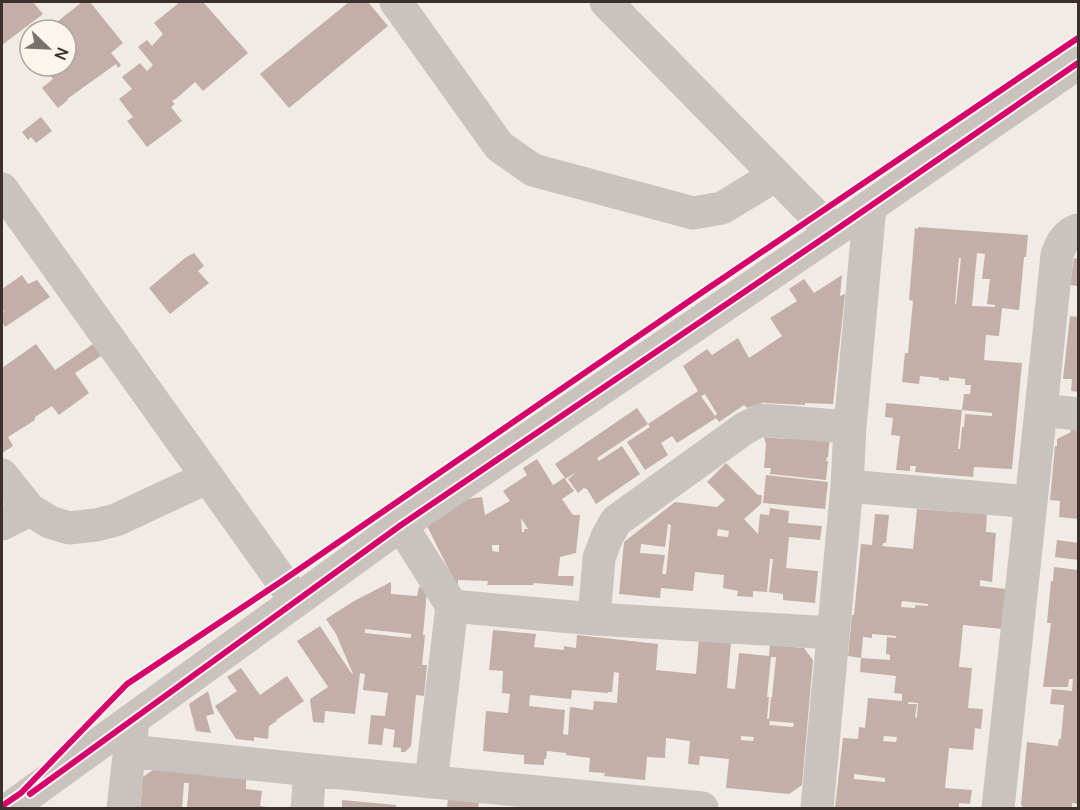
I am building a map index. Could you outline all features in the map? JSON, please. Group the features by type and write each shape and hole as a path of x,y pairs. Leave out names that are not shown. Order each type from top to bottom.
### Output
{"street":[{"path":"396,2 499,146 533,170 693,213 722,208 776,175"},
{"path":"606,2 816,216 837,229"},
{"path":"10,808 131,735 296,601 402,525 1078,63"},
{"path":"2,189 296,601"},
{"path":"817,808 870,206"},
{"path":"998,808 1057,255 1065,238 1071,232 1078,230"},
{"path":"1041,410 1078,414"},
{"path":"594,619 599,558 606,537 616,521 760,420 850,427"},
{"path":"2,475 30,510 50,522 69,528 116,520 208,477"},
{"path":"847,486 1031,502"},
{"path":"2,524 30,510"},
{"path":"402,525 452,606 431,782"},
{"path":"452,606 594,619 832,633"},
{"path":"131,735 310,770 702,808"},
{"path":"123,808 131,735"},
{"path":"307,808 310,770"}],"building":[{"path":"2,2 33,2 43,14 38,18 18,18 18,33 2,45"},
{"path":"82,2 90,2 123,43 111,53 121,65 118,68 116,64 58,108 42,88 52,78 78,78 78,18 62,18"},
{"path":"180,2 203,2 248,53 203,91 195,82 172,101 175,104 171,107 182,121 147,147 127,121 133,117 119,99 132,89 122,77 140,63 147,71 153,65 138,47 147,40 152,46 163,34 154,23"},
{"path":"349,2 368,2 388,26 289,108 260,74"},
{"path":"41,117 52,131 36,143 31,137 28,140 22,132"},
{"path":"918,227 1028,235 1019,310 1002,308 999,336 986,335 984,360 1022,363 1012,469 974,467 973,477 915,472 916,466 910,466 910,471 896,470 900,436 891,435 893,418 885,417 886,403 962,410 964,394 970,394 971,385 965,385 965,379 949,377 949,381 920,376 919,384 902,382 905,353 908,353 913,301 909,300 915,228 918,229","holes":["977,253 985,254 982,279 990,279 987,304 995,305 995,307 972,306","959,258 961,258 955,304","962,410 992,413 992,416 965,414 960,449 958,449"]},
{"path":"194,253 204,266 198,271 209,283 170,314 149,288"},
{"path":"1074,258 1078,259 1078,286 1070,285"},
{"path":"22,275 28,284 37,280 50,297 5,327 2,322 4,312 2,289"},
{"path":"842,275 840,296 845,294 833,404 805,403 805,405 765,402 747,408 744,405 719,422 716,418 677,443 672,436 661,443 668,455 645,470 627,442 650,427 648,424 698,391 683,366 707,349 712,355 738,338 749,358 782,336 770,318 797,301 789,289 804,279 814,293","holes":["705,394 717,414 715,416 701,396"]},
{"path":"1070,316 1078,317 1078,392 1071,391 1072,379 1063,379"},
{"path":"96,342 104,354 75,373 89,393 59,415 52,406 35,417 35,420 8,437 13,446 2,453 2,368 36,344 55,370"},
{"path":"637,408 648,424 597,458 599,461 622,446 640,474 596,504 587,489 584,488 578,493 568,479 577,472 565,479 574,491 562,499 573,515 580,515 576,553 560,557 558,576 574,576 573,586 534,583 533,585 487,585 488,581 458,580 456,584 427,526 466,499 482,497 485,515 510,501 503,491 527,475 523,468 537,459 553,485 565,478 555,464","holes":["521,518 528,529 524,529 524,532 522,532","492,545 499,545 499,552 492,551"]},
{"path":"1070,430 1078,430 1078,519 1059,517 1060,501 1050,500 1057,439 1071,432"},
{"path":"786,433 830,437 826,480 770,474 771,468 764,468 766,445 764,437 785,439"},
{"path":"726,463 758,495 762,495 761,504 744,519 758,534 760,514 769,515 770,508 789,511 788,523 822,526 820,540 789,537 786,568 818,571 815,603 783,600 783,594 769,592 773,559 770,559 767,592 753,591 753,597 737,596 738,591 723,588 724,575 695,572 693,591 661,588 660,598 619,594 624,542 675,502 717,507 725,500 707,482","holes":["668,524 671,525 666,574 662,574 665,555 640,553 641,544 665,547","718,529 729,531 728,537 717,536"]},
{"path":"766,475 828,482 825,509 763,503"},
{"path":"959,508 987,511 986,532 996,533 992,582 980,580 980,586 1006,589 1002,629 963,625 959,667 972,668 968,708 983,709 981,729 975,728 973,750 949,748 945,788 972,790 970,804 959,803 959,808 835,808 843,738 858,739 859,727 865,728 868,698 902,701 902,694 894,693 896,676 860,672 861,658 848,656 861,544 872,545 875,514 889,515 886,543 882,546 913,549 917,509 958,512","holes":["902,601 928,604 928,606 915,605 915,608 901,607","872,634 896,636 896,638 887,637 886,654 890,655 890,660 861,658 863,637 872,638","908,702 918,703 917,717 915,718 917,704 908,704","884,736 897,737 896,742 883,741","854,774 885,778 885,782 854,779"]},
{"path":"1057,540 1078,543 1078,560 1055,557"},
{"path":"1054,567 1078,570 1078,804 1072,803 1072,808 1024,808 1021,805 1027,742 1058,746 1059,739 1061,739 1064,705 1050,704 1052,689 1072,691 1073,679 1069,679 1068,687 1043,687 1051,623 1047,623"},
{"path":"391,582 391,594 417,596 419,587 427,591 422,665 427,665 424,696 416,695 411,746 405,752 401,752 401,748 393,747 395,730 384,728 382,745 368,744 371,715 385,716 388,693 363,690 365,674 360,673 355,714 325,711 324,723 313,722 310,699 328,687 297,641 320,626 353,674 336,634 326,619","holes":["365,629 411,634 411,638 365,633"]},
{"path":"493,630 536,634 534,647 564,650 564,646 576,648 577,635 658,644 656,670 696,674 699,638 731,642 727,688 735,689 739,653 769,656 770,645 804,648 813,660 802,785 789,794 726,788 729,759 700,756 699,765 688,764 690,741 666,738 665,758 647,757 645,780 604,776 605,773 589,772 590,758 566,755 566,753 547,751 544,765 524,764 524,755 483,751 486,711 508,713 510,694 502,693 503,671 489,670","holes":["771,657 776,657 769,719 767,719 769,697 767,697","614,672 619,673 617,703 594,701 593,710 570,707 568,735 563,734 565,710 529,706 530,695 571,699 572,690 612,692","770,721 794,723 793,727 769,725","741,736 754,737 753,741 741,740"]},
{"path":"241,668 260,695 287,676 304,701 269,726 268,739 254,737 254,741 236,739 215,706 237,691 227,677"},
{"path":"208,691 214,714 206,716 211,733 196,731 189,704"},
{"path":"154,769 246,779 246,789 262,791 260,806 267,808 187,808 189,783 184,783 182,808 140,808 143,777"},
{"path":"448,799 479,802 478,808 447,808"},
{"path":"342,800 396,805 396,808 342,808"}],"cycle path":[{"path":"2,806 21,793 127,684 282,581 1078,38"},
{"path":"30,794 401,525 1078,63"}]}
